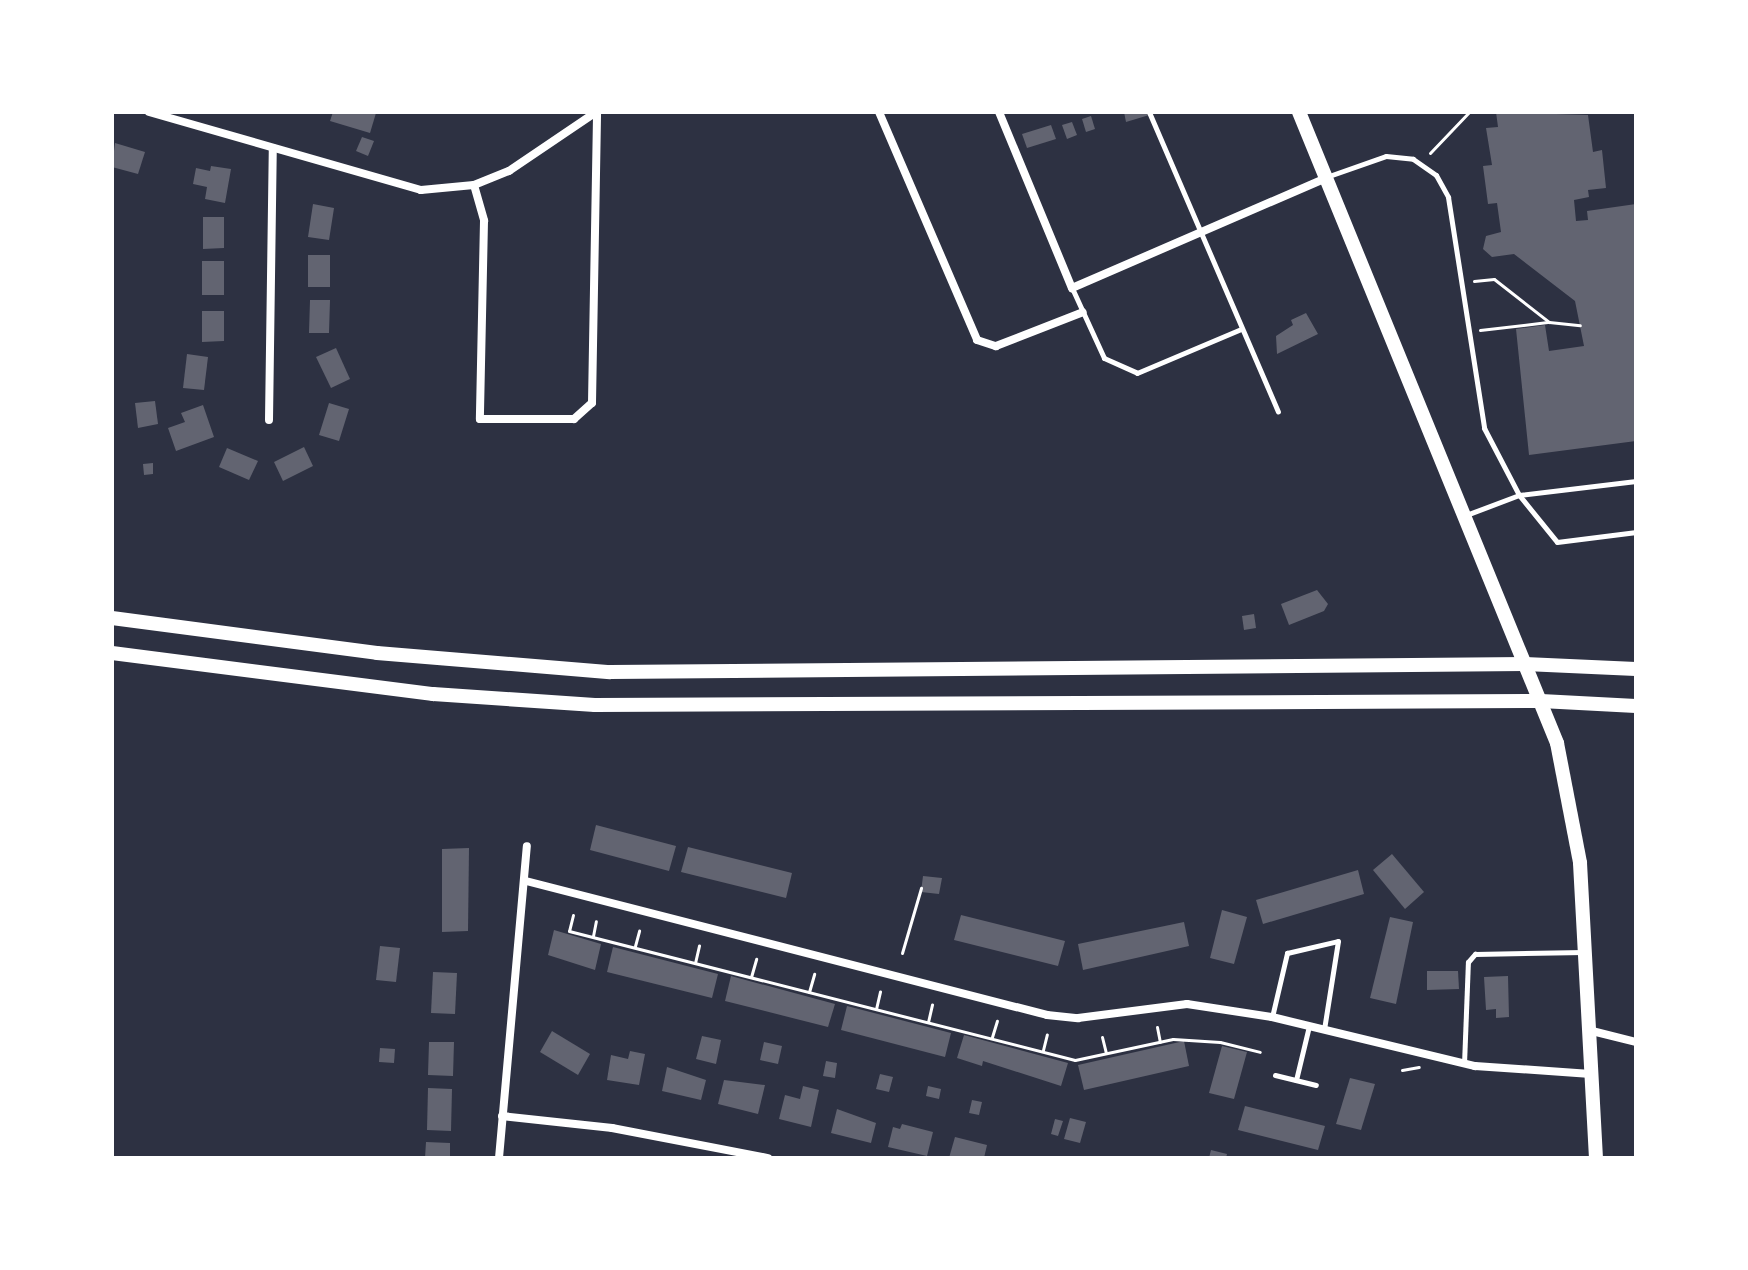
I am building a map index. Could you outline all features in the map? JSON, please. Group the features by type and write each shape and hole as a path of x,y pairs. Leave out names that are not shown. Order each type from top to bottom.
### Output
{"main road":[{"path":"1299,112 1329,176 1541,701 1573,812 1585,952 1596,1158"},
{"path":"112,618 377,653 610,672 1525,664 1636,669"},
{"path":"112,653 433,694 595,705 1541,701 1636,706"}],"street":[{"path":"149,112 421,190 474,185 509,171 597,112"},
{"path":"474,185 484,221 480,419 574,419 592,403 597,112"},
{"path":"879,112 977,340 996,346 1083,312"},
{"path":"999,112 1072,288 1200,235 1329,176"},
{"path":"269,420 273,148"},
{"path":"499,1158 527,846"},
{"path":"526,881 1047,1015 1078,1018 1187,1004 1272,1017 1464,1064 1540,1074 1591,1074"},
{"path":"1588,1030 1636,1042"},
{"path":"502,1116 612,1128 768,1158"}],"lane":[{"path":"1149,112 1278,411"},
{"path":"1329,176 1386,156 1413,159 1436,175 1448,197 1484,428 1519,495 1557,542 1636,532"},
{"path":"1072,288 1104,358 1137,373 1241,329"},
{"path":"1465,515 1519,495 1636,481"},
{"path":"1272,1017 1287,953 1338,941 1324,1030"},
{"path":"1464,1064 1468,962 1475,954 1585,952"},
{"path":"1296,1080 1309,1026"},
{"path":"1275,1075 1316,1085"}],"path":[{"path":"1430,153 1469,112"},
{"path":"1474,281 1494,279 1549,322"},
{"path":"1480,330 1549,322 1580,325"},
{"path":"902,953 921,888"},
{"path":"573,915 569,931 1075,1060 1160,1042 1220,1042 1260,1052"},
{"path":"593,937 596,921"},
{"path":"635,948 639,931"},
{"path":"695,963 699,945"},
{"path":"751,977 756,959"},
{"path":"809,992 814,974"},
{"path":"876,1009 880,991"},
{"path":"928,1022 932,1004"},
{"path":"992,1038 997,1021"},
{"path":"1157,1027 1160,1042"},
{"path":"1043,1051 1047,1034"},
{"path":"1102,1037 1106,1055"}],"building":[{"path":"333,112 376,113 370,133 330,121"},
{"path":"1124,112 1156,112 1156,113 1126,122"},
{"path":"1496,112 1588,115 1593,152 1602,150 1606,188 1588,190 1589,197 1574,200 1576,221 1588,220 1587,211 1636,204 1636,441 1529,455 1516,329 1545,325 1549,351 1584,346 1575,301 1514,254 1492,257 1483,249 1486,236 1501,232 1497,203 1488,204 1483,166 1492,165 1486,128 1498,127"},
{"path":"1091,116 1095,129 1086,132 1082,119"},
{"path":"1072,122 1077,135 1067,139 1062,125"},
{"path":"1051,125 1056,139 1027,148 1022,134"},
{"path":"362,137 374,141 368,156 356,151"},
{"path":"115,143 145,152 138,174 112,167"},
{"path":"211,166 231,169 225,203 205,199 207,187 193,184 196,168 210,171"},
{"path":"313,204 334,208 329,240 308,237"},
{"path":"203,217 224,217 224,248 203,249"},
{"path":"308,255 330,255 330,287 308,287"},
{"path":"202,261 224,261 224,295 202,295"},
{"path":"310,300 330,300 329,333 309,333"},
{"path":"202,311 224,311 224,341 202,342"},
{"path":"1306,313 1318,334 1277,354 1276,336 1293,325 1291,320"},
{"path":"336,348 350,379 331,388 316,357"},
{"path":"187,354 208,357 204,390 183,388"},
{"path":"155,401 158,424 138,428 135,403"},
{"path":"329,403 349,409 339,441 319,435"},
{"path":"203,405 214,437 176,451 168,428 185,422 181,413"},
{"path":"304,447 313,466 283,481 274,462"},
{"path":"227,448 258,461 249,480 219,467"},
{"path":"153,463 153,474 144,475 143,464"},
{"path":"1317,590 1328,604 1324,611 1289,625 1281,604"},
{"path":"1254,614 1256,628 1244,630 1242,616"},
{"path":"596,825 676,846 669,871 590,850"},
{"path":"688,847 792,873 786,898 681,872"},
{"path":"469,848 468,931 442,932 442,849"},
{"path":"1392,854 1424,892 1405,909 1373,870"},
{"path":"1358,870 1364,894 1263,924 1256,900"},
{"path":"923,876 942,878 939,894 921,892"},
{"path":"1222,910 1247,917 1234,964 1210,958"},
{"path":"961,915 1065,941 1058,966 954,940"},
{"path":"1390,917 1413,922 1396,1004 1370,998"},
{"path":"1184,922 1189,946 1083,970 1078,944"},
{"path":"554,930 601,944 595,970 548,955"},
{"path":"380,946 400,948 396,982 376,980"},
{"path":"613,947 718,974 712,998 607,972"},
{"path":"1427,971 1458,971 1459,989 1427,990"},
{"path":"433,972 457,973 455,1014 431,1013"},
{"path":"731,976 835,1004 828,1027 725,1001"},
{"path":"1508,976 1509,1017 1496,1018 1496,1009 1486,1010 1484,977"},
{"path":"847,1006 951,1033 945,1057 841,1030"},
{"path":"552,1031 590,1054 578,1075 540,1052"},
{"path":"964,1035 1068,1063 1061,1086 983,1061 982,1066 957,1058"},
{"path":"702,1036 721,1040 716,1064 696,1059"},
{"path":"1184,1041 1189,1066 1084,1090 1078,1065"},
{"path":"429,1042 454,1042 453,1076 428,1075"},
{"path":"764,1042 782,1046 778,1064 760,1060"},
{"path":"1222,1046 1247,1052 1234,1099 1209,1093"},
{"path":"380,1048 395,1049 394,1063 379,1062"},
{"path":"630,1051 645,1054 639,1085 607,1080 611,1055 628,1059"},
{"path":"826,1061 837,1063 835,1078 823,1076"},
{"path":"667,1067 706,1080 701,1100 662,1091"},
{"path":"880,1074 893,1077 889,1092 876,1089"},
{"path":"1350,1078 1375,1084 1361,1130 1336,1124"},
{"path":"724,1080 765,1085 758,1114 718,1104"},
{"path":"803,1086 819,1090 811,1127 779,1119 785,1095 800,1099"},
{"path":"928,1086 941,1089 939,1099 926,1096"},
{"path":"428,1088 452,1089 451,1131 427,1130"},
{"path":"972,1100 982,1102 979,1115 969,1113"},
{"path":"1245,1106 1325,1126 1318,1150 1238,1130"},
{"path":"837,1109 876,1123 871,1143 831,1133"},
{"path":"1070,1118 1086,1122 1080,1143 1064,1139"},
{"path":"1055,1119 1063,1121 1058,1136 1051,1134"},
{"path":"902,1124 933,1132 927,1156 888,1147 893,1127 900,1129"},
{"path":"955,1137 987,1145 984,1158 949,1158"},
{"path":"426,1142 450,1143 450,1158 425,1158"},
{"path":"1211,1150 1227,1154 1226,1158 1209,1158"}]}
